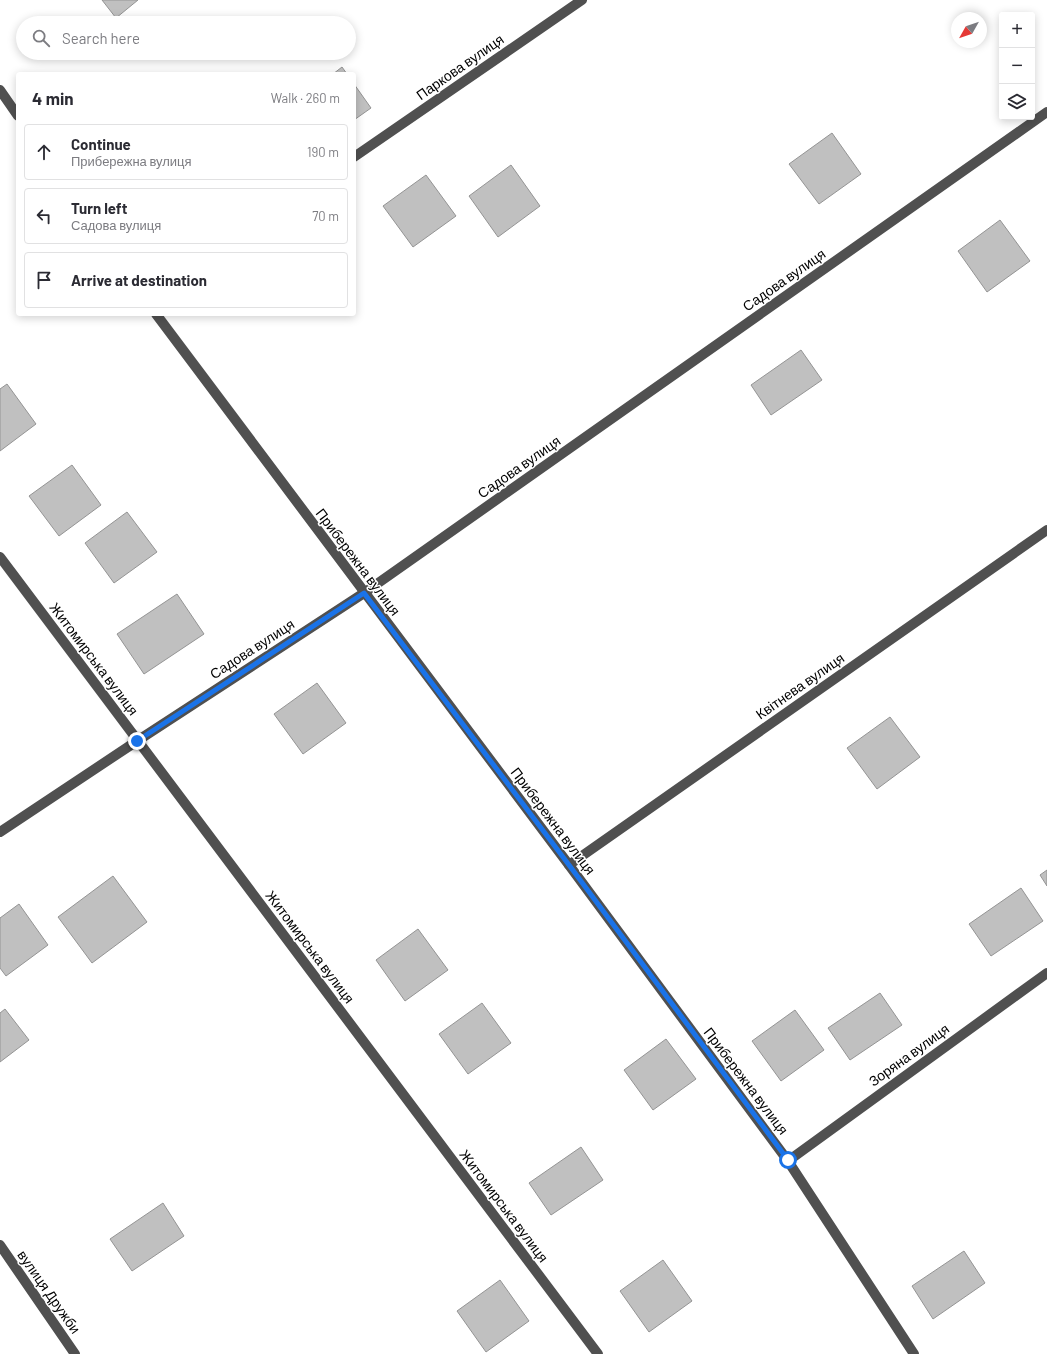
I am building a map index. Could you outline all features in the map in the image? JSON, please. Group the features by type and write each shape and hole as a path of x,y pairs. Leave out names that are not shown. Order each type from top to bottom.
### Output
{"street":[{"name":"Паркова вулиця","path":"356,156 582,0"},
{"path":"0,90 16,113"},
{"name":"Садова вулиця","path":"0,832 364,593 1047,112"},
{"name":"Прибережна вулиця","path":"157,316 788,1160 914,1354"},
{"name":"Квітнева вулиця","path":"569,865 1047,530"},
{"name":"Житомирська вулиця","path":"0,557 598,1354"},
{"name":"Зоряна вулиця","path":"788,1160 1047,973"},
{"name":"вулиця Дружби","path":"0,1245 75,1354"}],"building":[{"path":"102,0 138,0 118,16 114,16"},
{"path":"342,67 346,72 336,72"},
{"path":"356,87 371,108 356,119"},
{"path":"832,133 861,174 819,204 789,164"},
{"path":"511,165 540,206 498,237 469,196"},
{"path":"426,175 456,216 413,247 383,206"},
{"path":"1000,220 1030,261 987,292 958,251"},
{"path":"801,350 822,380 771,415 751,385"},
{"path":"7,384 36,424 0,451 0,389"},
{"path":"72,465 101,505 59,536 29,496"},
{"path":"127,512 157,552 114,583 85,543"},
{"path":"177,594 204,634 144,674 117,634"},
{"path":"317,683 346,723 303,754 274,714"},
{"path":"890,717 920,757 877,789 847,748"},
{"path":"1047,870 1047,886 1040,875"},
{"path":"113,876 147,922 92,963 58,917"},
{"path":"1021,888 1043,921 991,956 969,924"},
{"path":"19,904 48,945 6,976 0,968 0,918"},
{"path":"418,929 448,970 405,1001 376,960"},
{"path":"880,993 902,1025 850,1060 828,1028"},
{"path":"482,1003 511,1043 468,1074 439,1034"},
{"path":"5,1009 29,1040 0,1062 0,1013"},
{"path":"795,1010 824,1050 781,1081 752,1041"},
{"path":"666,1039 696,1079 653,1110 624,1070"},
{"path":"581,1147 603,1180 551,1215 529,1183"},
{"path":"163,1203 184,1236 132,1271 110,1239"},
{"path":"964,1251 985,1283 933,1319 912,1286"},
{"path":"663,1260 692,1301 649,1332 620,1291"},
{"path":"500,1280 529,1321 486,1352 457,1311"}],"route":[{"path":"137,741 364,593 569,865 788,1160"}]}
